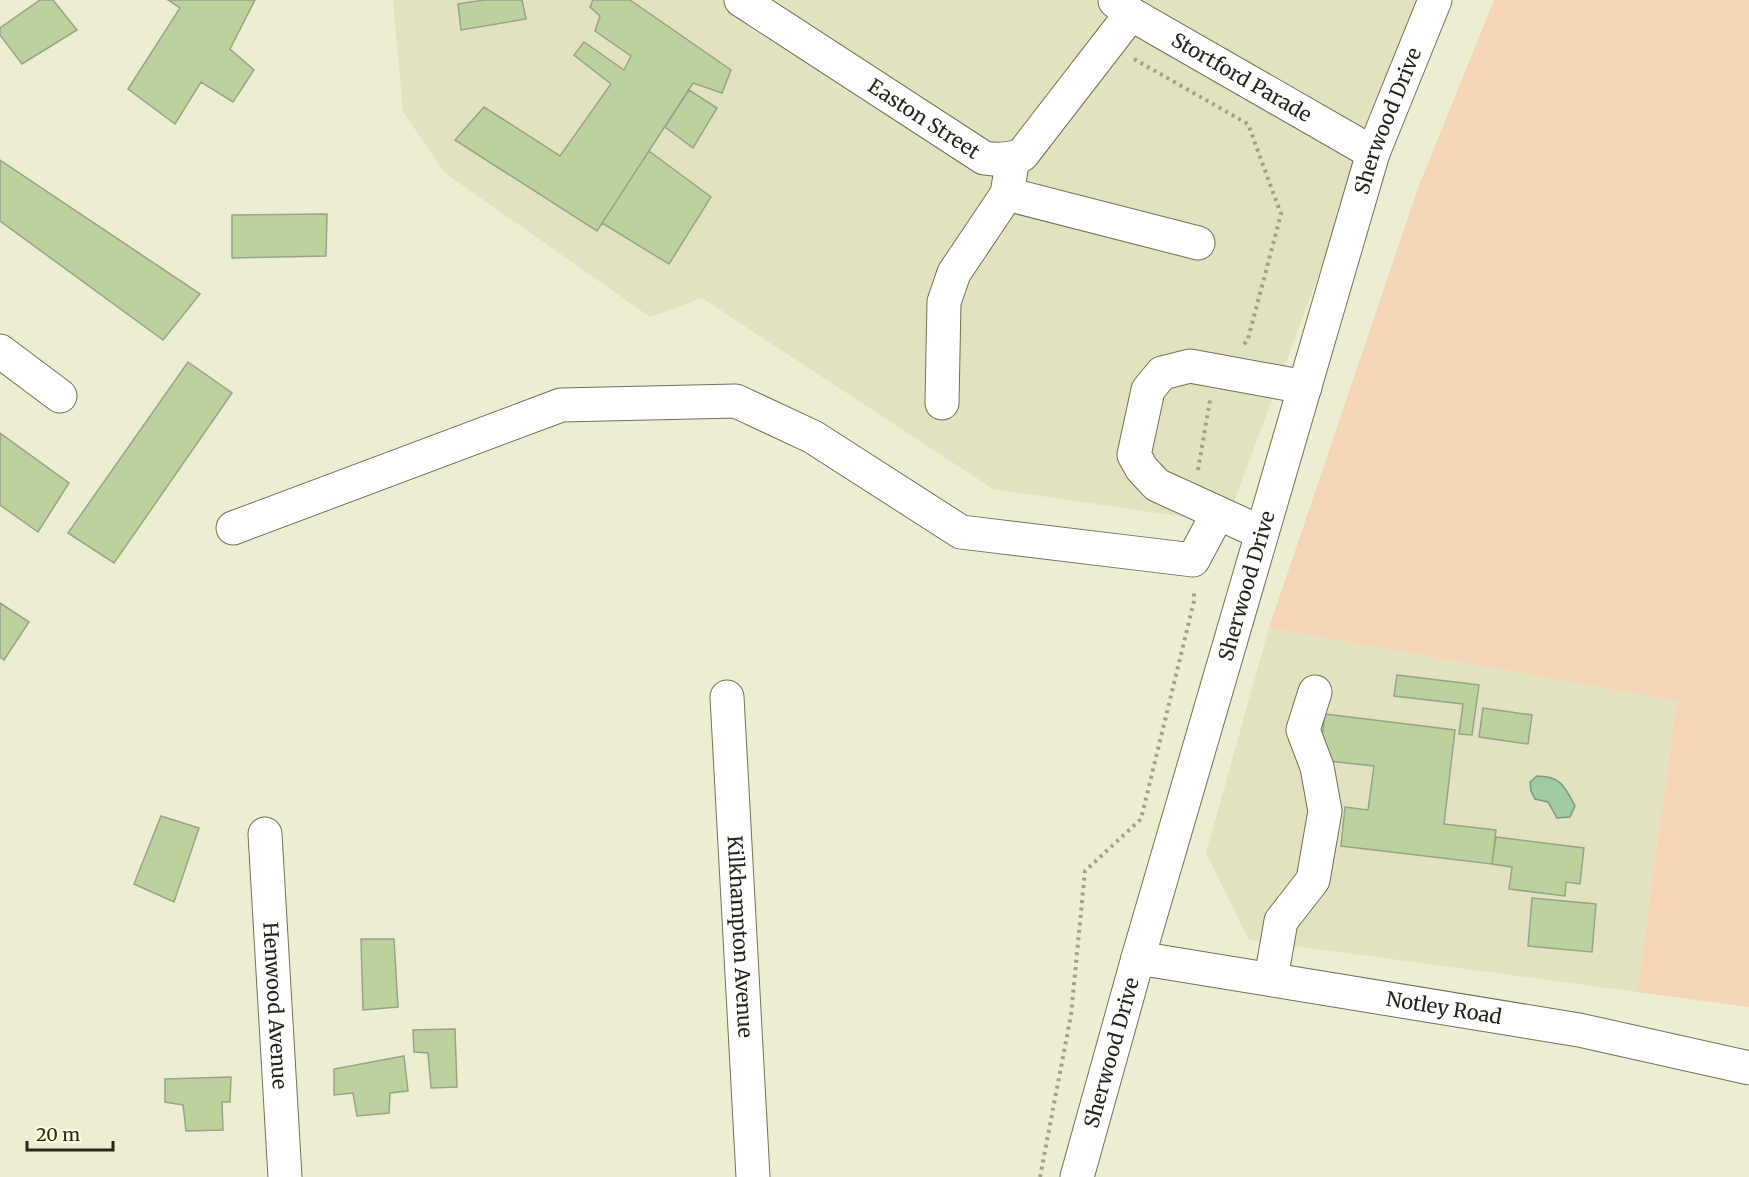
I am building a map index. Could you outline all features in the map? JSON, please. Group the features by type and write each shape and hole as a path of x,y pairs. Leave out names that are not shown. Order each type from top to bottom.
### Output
{"street":[{"name":"Easton Street","path":"741,0 984,158 1013,158"},
{"name":"Sherwood Drive","path":"1077,1177 1138,958 1373,153 1435,0"},
{"path":"942,404 944,302 954,273 1007,194 1013,158 1022,155 1122,7"},
{"name":"Stortford Parade","path":"1122,7 1373,153"},
{"path":"1007,194 1198,243"},
{"path":"0,351 60,396"},
{"path":"1262,532 1157,485 1142,469 1134,455 1148,390 1162,372 1190,366 1305,387"},
{"path":"233,528 561,405 736,401 813,437 961,532 1193,560 1218,513"},
{"path":"1271,979 1281,921 1313,880 1325,811 1317,767 1303,730 1316,692"},
{"name":"Kilkhampton Avenue","path":"728,697 753,1177"},
{"name":"Henwood Avenue","path":"265,834 285,1177"},
{"name":"Notley Road","path":"1138,958 1579,1030 1749,1068"}],"path":[{"path":"1040,1177 1071,1015 1085,871 1141,819 1194,601 1193,560"}],"shaded area":[{"path":"393,0 1421,0 1226,523 993,489 702,298 650,317 445,173 403,112"},
{"path":"1494,0 1749,0 1749,1007 1637,992 1677,701 1269,628 1418,188"},
{"path":"1269,628 1677,701 1637,992 1249,940 1206,853"},
{"path":"1537,776 1557,780 1565,788 1575,806 1570,817 1557,818 1548,802 1535,799 1530,782"}],"building":[{"path":"40,0 53,0 77,30 22,64 0,35 0,28"},
{"path":"168,0 255,0 230,49 254,70 233,102 201,82 175,124 128,89 180,8"},
{"path":"484,0 522,0 526,19 461,30 458,4"},
{"path":"593,0 630,0 731,70 722,93 693,83 597,231 455,140 484,107 560,156 611,84 574,55 584,42 624,70 631,56 595,31 600,16 590,7"},
{"path":"689,90 717,108 693,148 665,127"},
{"path":"649,151 711,197 669,264 602,223"},
{"path":"0,160 200,294 163,340 0,221"},
{"path":"327,214 326,256 232,258 232,215"},
{"path":"188,362 232,393 114,563 68,533"},
{"path":"0,433 69,483 38,532 0,505"},
{"path":"0,603 29,622 4,660 0,657"},
{"path":"1397,675 1479,685 1472,735 1459,734 1463,704 1394,696"},
{"path":"1483,708 1532,715 1528,744 1479,737"},
{"path":"1325,714 1455,730 1444,824 1496,830 1492,864 1341,846 1345,807 1368,810 1374,766 1319,760"},
{"path":"161,816 199,828 174,902 134,884"},
{"path":"1496,837 1584,848 1580,884 1566,882 1565,896 1509,889 1512,867 1492,864"},
{"path":"1532,898 1596,904 1592,952 1528,946"},
{"path":"361,939 394,939 398,1007 363,1010"},
{"path":"455,1029 457,1087 431,1088 428,1053 414,1052 413,1030"},
{"path":"404,1056 408,1091 390,1093 389,1113 357,1116 353,1093 334,1095 334,1069"},
{"path":"231,1077 230,1102 222,1102 223,1130 186,1131 183,1105 165,1102 165,1079"}]}
